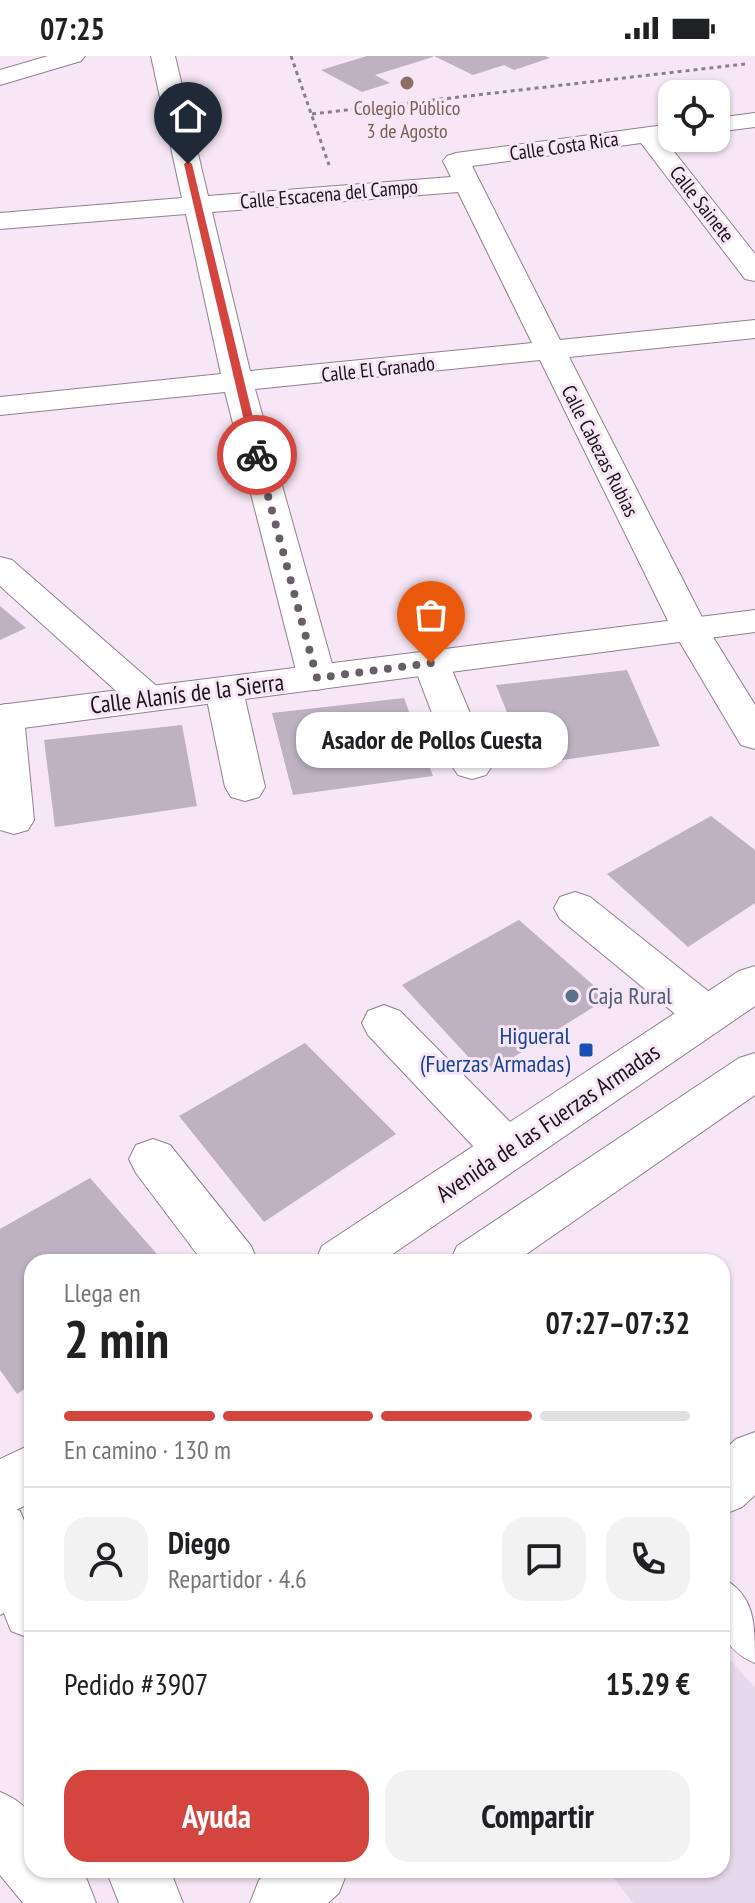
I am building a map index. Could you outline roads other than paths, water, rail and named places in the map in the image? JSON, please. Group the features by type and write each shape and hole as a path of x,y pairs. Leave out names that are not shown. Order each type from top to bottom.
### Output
{"street":[{"path":"0,78 73,56"},
{"path":"163,56 238,383 317,678"},
{"path":"730,123 755,120"},
{"name":"Calle Costa Rica","path":"462,172 658,133"},
{"name":"Calle Sainete","path":"673,152 755,273"},
{"name":"Calle Escacena del Campo","path":"0,221 197,205 462,172"},
{"name":"Calle Cabezas Rubias","path":"462,172 690,629 755,736"},
{"name":"Calle El Granado","path":"0,406 755,329"},
{"path":"0,567 148,699"},
{"name":"Calle Alanís de la Sierra","path":"2,718 755,621"},
{"path":"431,663 472,766"},
{"path":"224,690 245,787"},
{"path":"2,718 14,820"},
{"path":"575,908 707,1015"},
{"name":"Avenida de las Fuerzas Armadas","path":"352,1254 755,983"},
{"path":"384,1023 507,1150"},
{"path":"487,1254 755,1071"},
{"path":"153,1159 227,1254"},
{"path":"730,1481 755,1458"},
{"path":"0,1491 24,1475"},
{"path":"730,1610 755,1640"},
{"path":"0,1824 24,1854"},
{"path":"44,1878 64,1903"},
{"path":"141,1878 151,1903"},
{"path":"282,1903 308,1878"}],"place":[{"name":"Colegio Público 3 de Agosto","path":"407,83"},
{"name":"Asador de Pollos Cuesta","path":"431,663"},
{"name":"Caja Rural","path":"572,996"},
{"name":"Higueral (Fuerzas Armadas)","path":"586,1050"}]}
